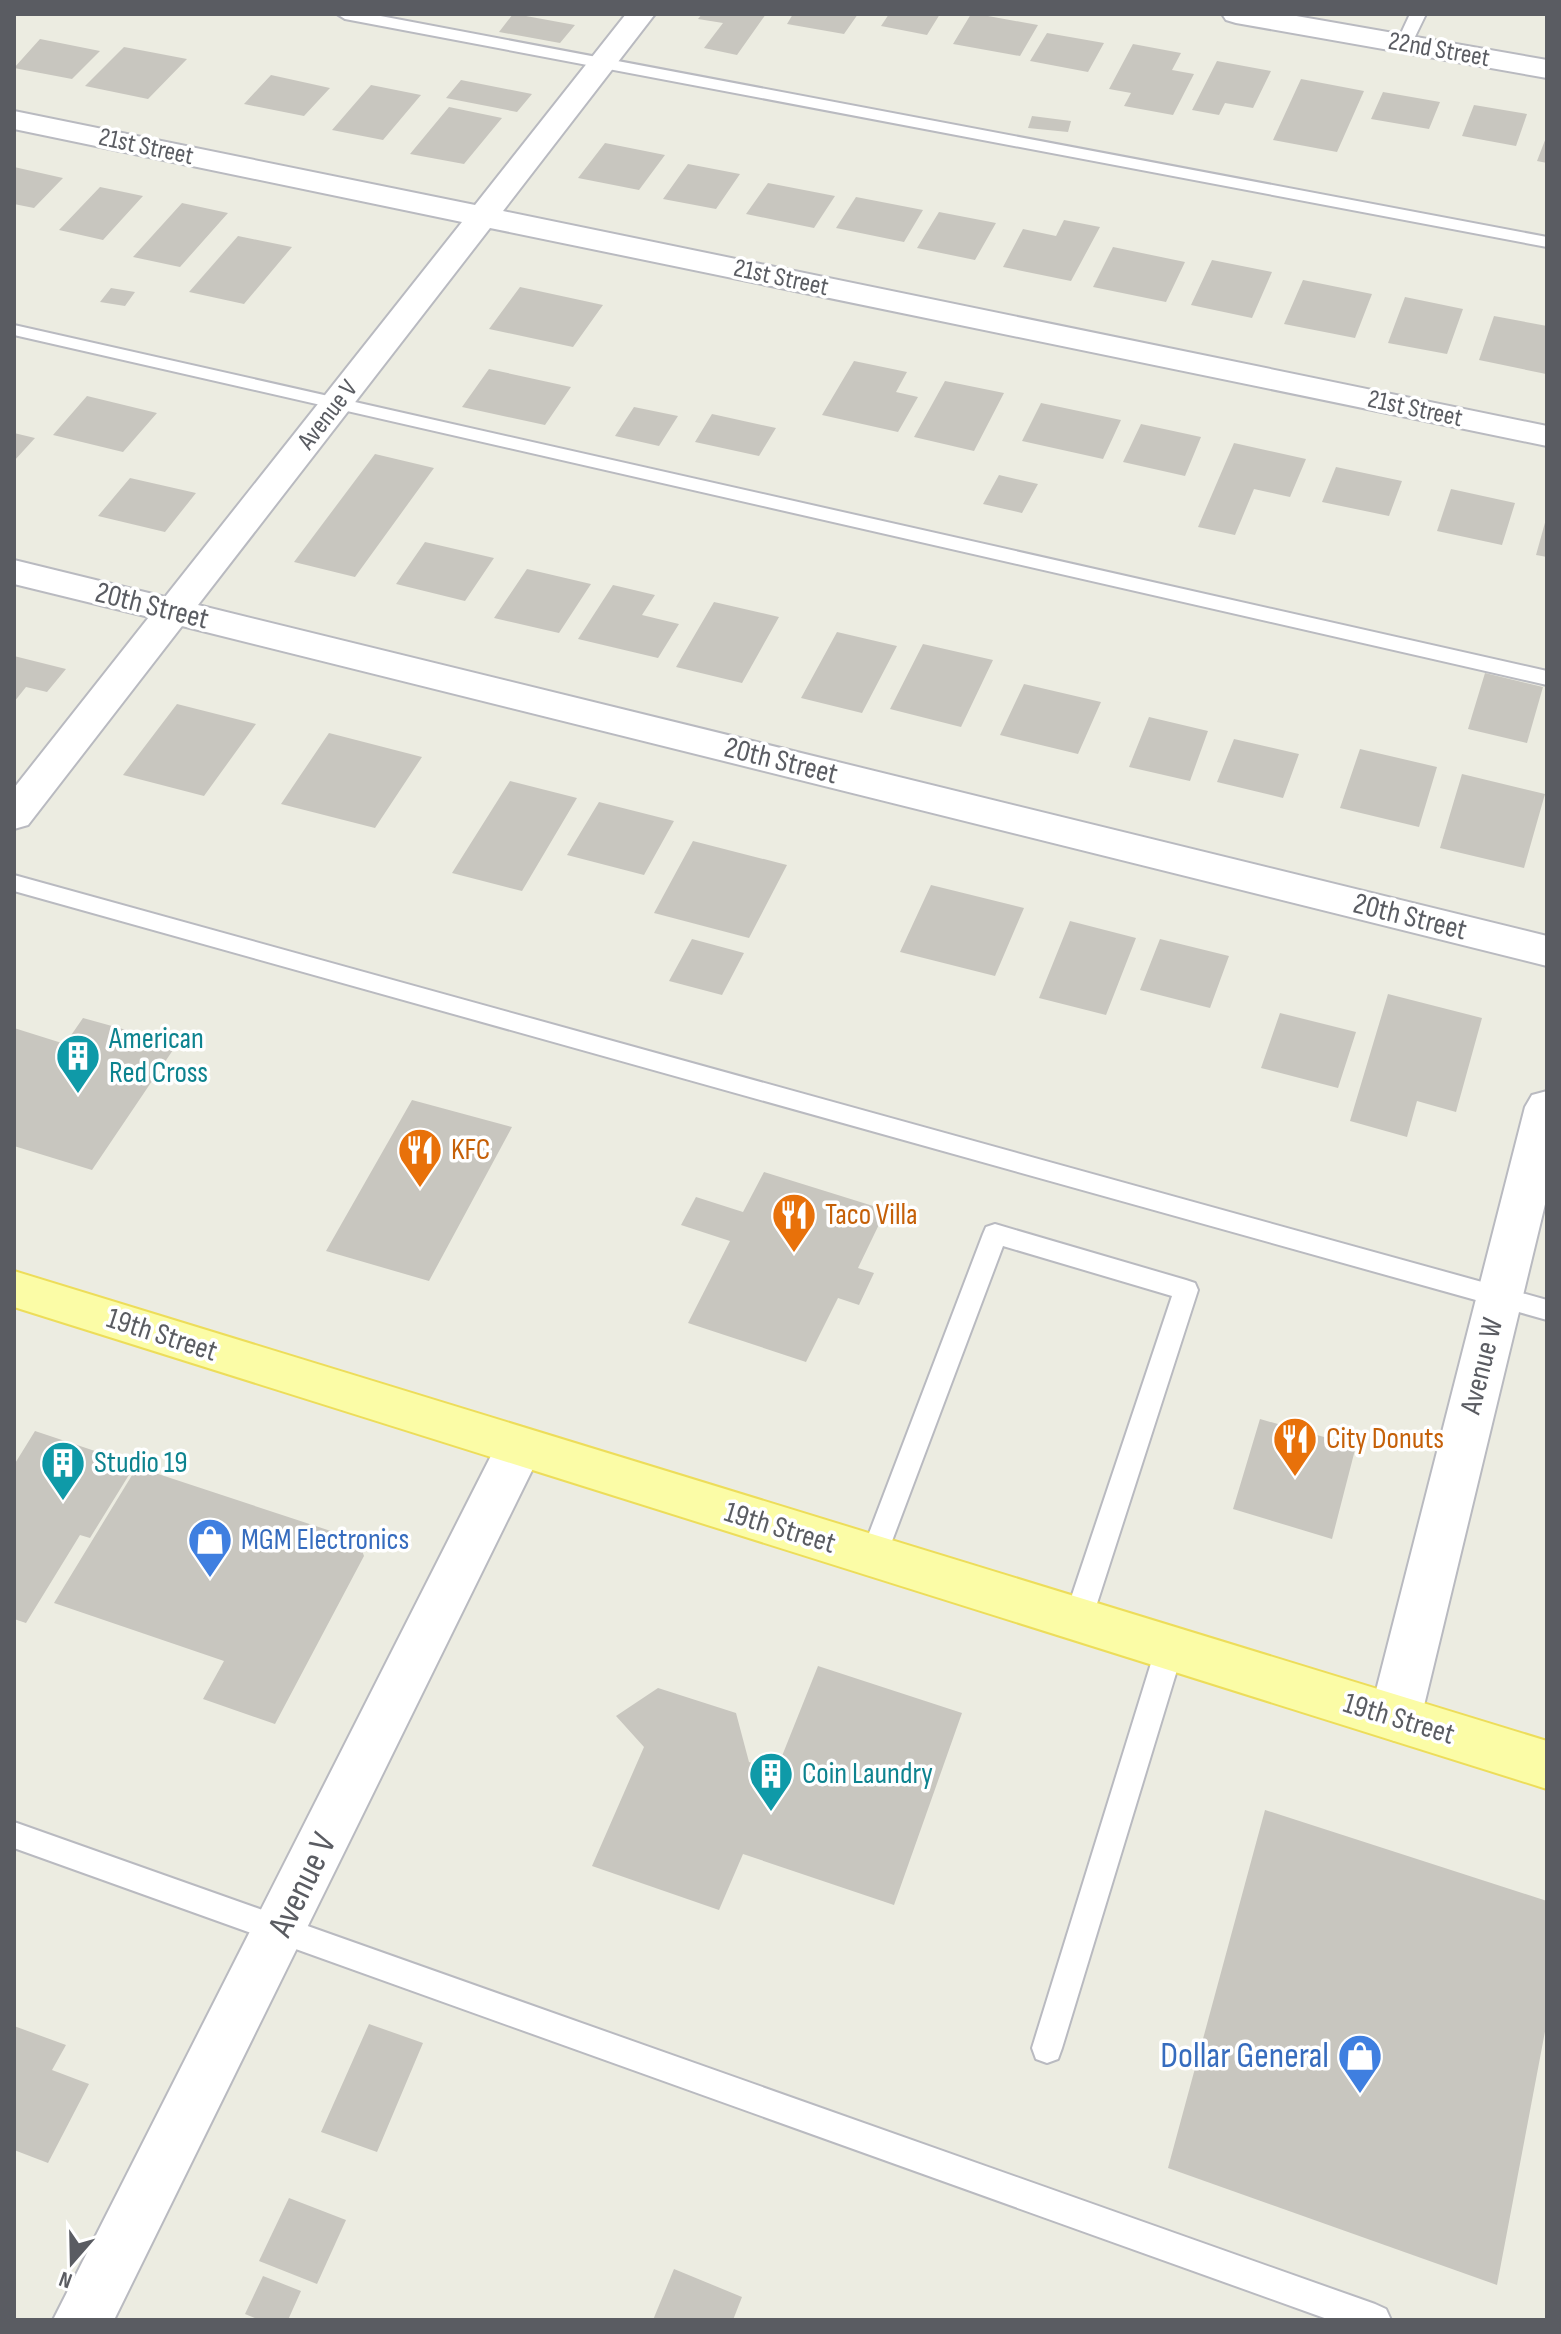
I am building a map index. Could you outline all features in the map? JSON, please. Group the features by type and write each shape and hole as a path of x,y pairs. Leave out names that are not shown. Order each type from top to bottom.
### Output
{"main road":[{"name":"19th Street","path":"14,1289 1547,1765"}],"street":[{"name":"Avenue V","path":"14,815 641,14"},
{"name":"22nd Street","path":"1236,14 1547,69"},
{"name":"21st Street","path":"14,120 1547,436"},
{"name":"20th Street","path":"14,572 1547,951"},
{"name":"Avenue W","path":"1395,1718 1547,1107"},
{"name":"Avenue V","path":"83,2320 519,1448"}],"lane":[{"path":"345,14 1547,242"},
{"path":"1404,44 1418,14"},
{"path":"14,330 1547,678"},
{"path":"14,883 1547,1310"},
{"path":"873,1557 995,1234 1186,1290 1078,1619"},
{"path":"1047,2048 1170,1647"},
{"path":"14,1835 1375,2320"}],"building":[{"path":"513,14 575,25 560,43 499,32"},
{"path":"702,14 766,14 737,55 704,48 723,23 698,19"},
{"path":"793,14 858,14 844,34 787,24"},
{"path":"889,14 940,14 927,35 881,26"},
{"path":"971,14 1038,25 1020,56 953,44"},
{"path":"1047,33 1104,43 1088,72 1030,61"},
{"path":"40,39 100,51 72,79 14,68"},
{"path":"1133,44 1181,53 1172,70 1194,74 1173,115 1124,106 1131,93 1109,89"},
{"path":"124,47 187,59 148,99 85,86"},
{"path":"1217,61 1271,71 1253,108 1225,103 1219,115 1192,110"},
{"path":"271,75 330,88 304,116 244,104"},
{"path":"1301,79 1364,91 1337,152 1273,140"},
{"path":"461,80 532,94 517,112 446,98"},
{"path":"371,85 421,95 383,140 332,130"},
{"path":"1383,92 1440,102 1429,129 1371,119"},
{"path":"1474,105 1527,114 1516,146 1462,136"},
{"path":"449,107 502,118 464,164 410,154"},
{"path":"1032,116 1071,121 1068,132 1028,128"},
{"path":"1547,135 1547,163 1537,161"},
{"path":"605,143 665,155 639,190 578,178"},
{"path":"688,164 740,174 716,209 663,199"},
{"path":"14,167 63,178 34,208 14,204"},
{"path":"768,183 835,196 814,228 746,214"},
{"path":"100,187 143,196 103,240 59,230"},
{"path":"856,197 923,210 904,242 836,228"},
{"path":"182,203 228,213 180,267 133,257"},
{"path":"939,212 996,223 975,260 917,248"},
{"path":"1064,220 1100,227 1071,281 1003,267 1023,229 1056,236"},
{"path":"238,236 292,247 244,304 189,292"},
{"path":"1113,247 1185,262 1166,302 1093,287"},
{"path":"1212,260 1272,272 1252,318 1191,305"},
{"path":"1303,280 1372,294 1355,338 1284,324"},
{"path":"520,287 603,305 573,347 489,329"},
{"path":"111,288 135,292 125,306 100,302"},
{"path":"1405,297 1463,309 1447,354 1388,343"},
{"path":"1494,316 1547,326 1546,374 1479,360"},
{"path":"854,361 907,372 896,392 918,397 898,432 822,415"},
{"path":"489,369 571,387 545,425 462,407"},
{"path":"945,381 1004,393 974,451 914,437"},
{"path":"87,396 157,413 123,452 53,435"},
{"path":"1041,403 1121,420 1103,459 1022,441"},
{"path":"634,407 678,416 659,446 615,436"},
{"path":"712,414 776,428 759,456 695,442"},
{"path":"1141,424 1201,437 1185,476 1123,462"},
{"path":"14,433 35,438 14,461"},
{"path":"1234,443 1306,459 1290,497 1254,489 1235,535 1198,527"},
{"path":"375,454 434,468 355,577 294,562"},
{"path":"1336,467 1402,481 1389,516 1322,502"},
{"path":"999,475 1038,484 1022,513 983,504"},
{"path":"130,478 196,493 165,532 98,516"},
{"path":"1451,489 1515,503 1502,545 1437,531"},
{"path":"1547,519 1547,557 1536,555"},
{"path":"425,542 494,558 465,601 396,584"},
{"path":"527,569 591,584 559,633 494,618"},
{"path":"613,585 655,595 642,615 679,624 658,658 578,639"},
{"path":"714,602 779,617 742,683 676,667"},
{"path":"837,632 897,646 862,713 801,698"},
{"path":"923,644 993,660 961,727 890,709"},
{"path":"14,656 66,669 47,692 26,687 14,702"},
{"path":"1485,673 1543,687 1527,743 1468,729"},
{"path":"1024,684 1101,702 1078,754 1000,735"},
{"path":"177,704 256,724 204,796 123,775"},
{"path":"1149,717 1208,731 1190,781 1129,767"},
{"path":"329,733 422,757 375,828 281,804"},
{"path":"1234,739 1299,754 1283,798 1217,782"},
{"path":"1360,749 1437,767 1419,827 1340,808"},
{"path":"1462,774 1545,794 1524,868 1440,848"},
{"path":"510,781 577,798 522,891 452,873"},
{"path":"599,802 674,821 644,875 567,855"},
{"path":"693,841 787,865 749,938 654,913"},
{"path":"931,885 1024,908 995,976 900,952"},
{"path":"1070,921 1136,938 1106,1015 1039,998"},
{"path":"692,939 744,953 722,995 669,981"},
{"path":"1160,939 1229,956 1210,1008 1140,990"},
{"path":"1388,994 1482,1018 1456,1112 1417,1101 1407,1137 1350,1121"},
{"path":"1280,1013 1356,1032 1338,1088 1261,1068"},
{"name":"American Red Cross","path":"83,1018 177,1044 92,1170 14,1146 14,1028 65,1044"},
{"name":"KFC","path":"412,1100 512,1127 429,1281 326,1251"},
{"name":"Taco Villa","path":"764,1172 886,1210 858,1268 874,1273 859,1305 838,1298 806,1362 688,1323 730,1241 681,1225 696,1197 743,1212"},
{"name":"City Donuts","path":"1260,1419 1356,1446 1332,1539 1233,1509"},
{"name":"Studio 19","path":"35,1431 125,1461 122,1466 132,1470 90,1538 80,1535 26,1623 14,1619 14,1465"},
{"name":"MGM Electronics","path":"137,1467 358,1540 364,1556 275,1724 203,1699 224,1661 54,1603"},
{"name":"Coin Laundry","path":"818,1666 962,1713 894,1905 743,1854 719,1910 592,1866 644,1747 616,1716 658,1688 736,1713 749,1762 776,1771"},
{"name":"Dollar General","path":"1265,1810 1547,1901 1547,2021 1497,2285 1168,2168"},
{"path":"369,2024 423,2043 377,2152 321,2132"},
{"path":"14,2026 66,2045 52,2070 89,2084 48,2163 14,2150"},
{"path":"289,2198 346,2220 317,2284 259,2261"},
{"path":"674,2269 742,2297 733,2320 653,2320"},
{"path":"263,2276 301,2291 288,2320 260,2320 245,2314"}],"place":[{"name":"American Red Cross","path":"78,1095"},
{"name":"KFC","path":"420,1189"},
{"name":"Taco Villa","path":"794,1254"},
{"name":"City Donuts","path":"1295,1478"},
{"name":"Studio 19","path":"63,1502"},
{"name":"MGM Electronics","path":"210,1579"},
{"name":"Coin Laundry","path":"771,1813"},
{"name":"Dollar General","path":"1360,2095"}]}
